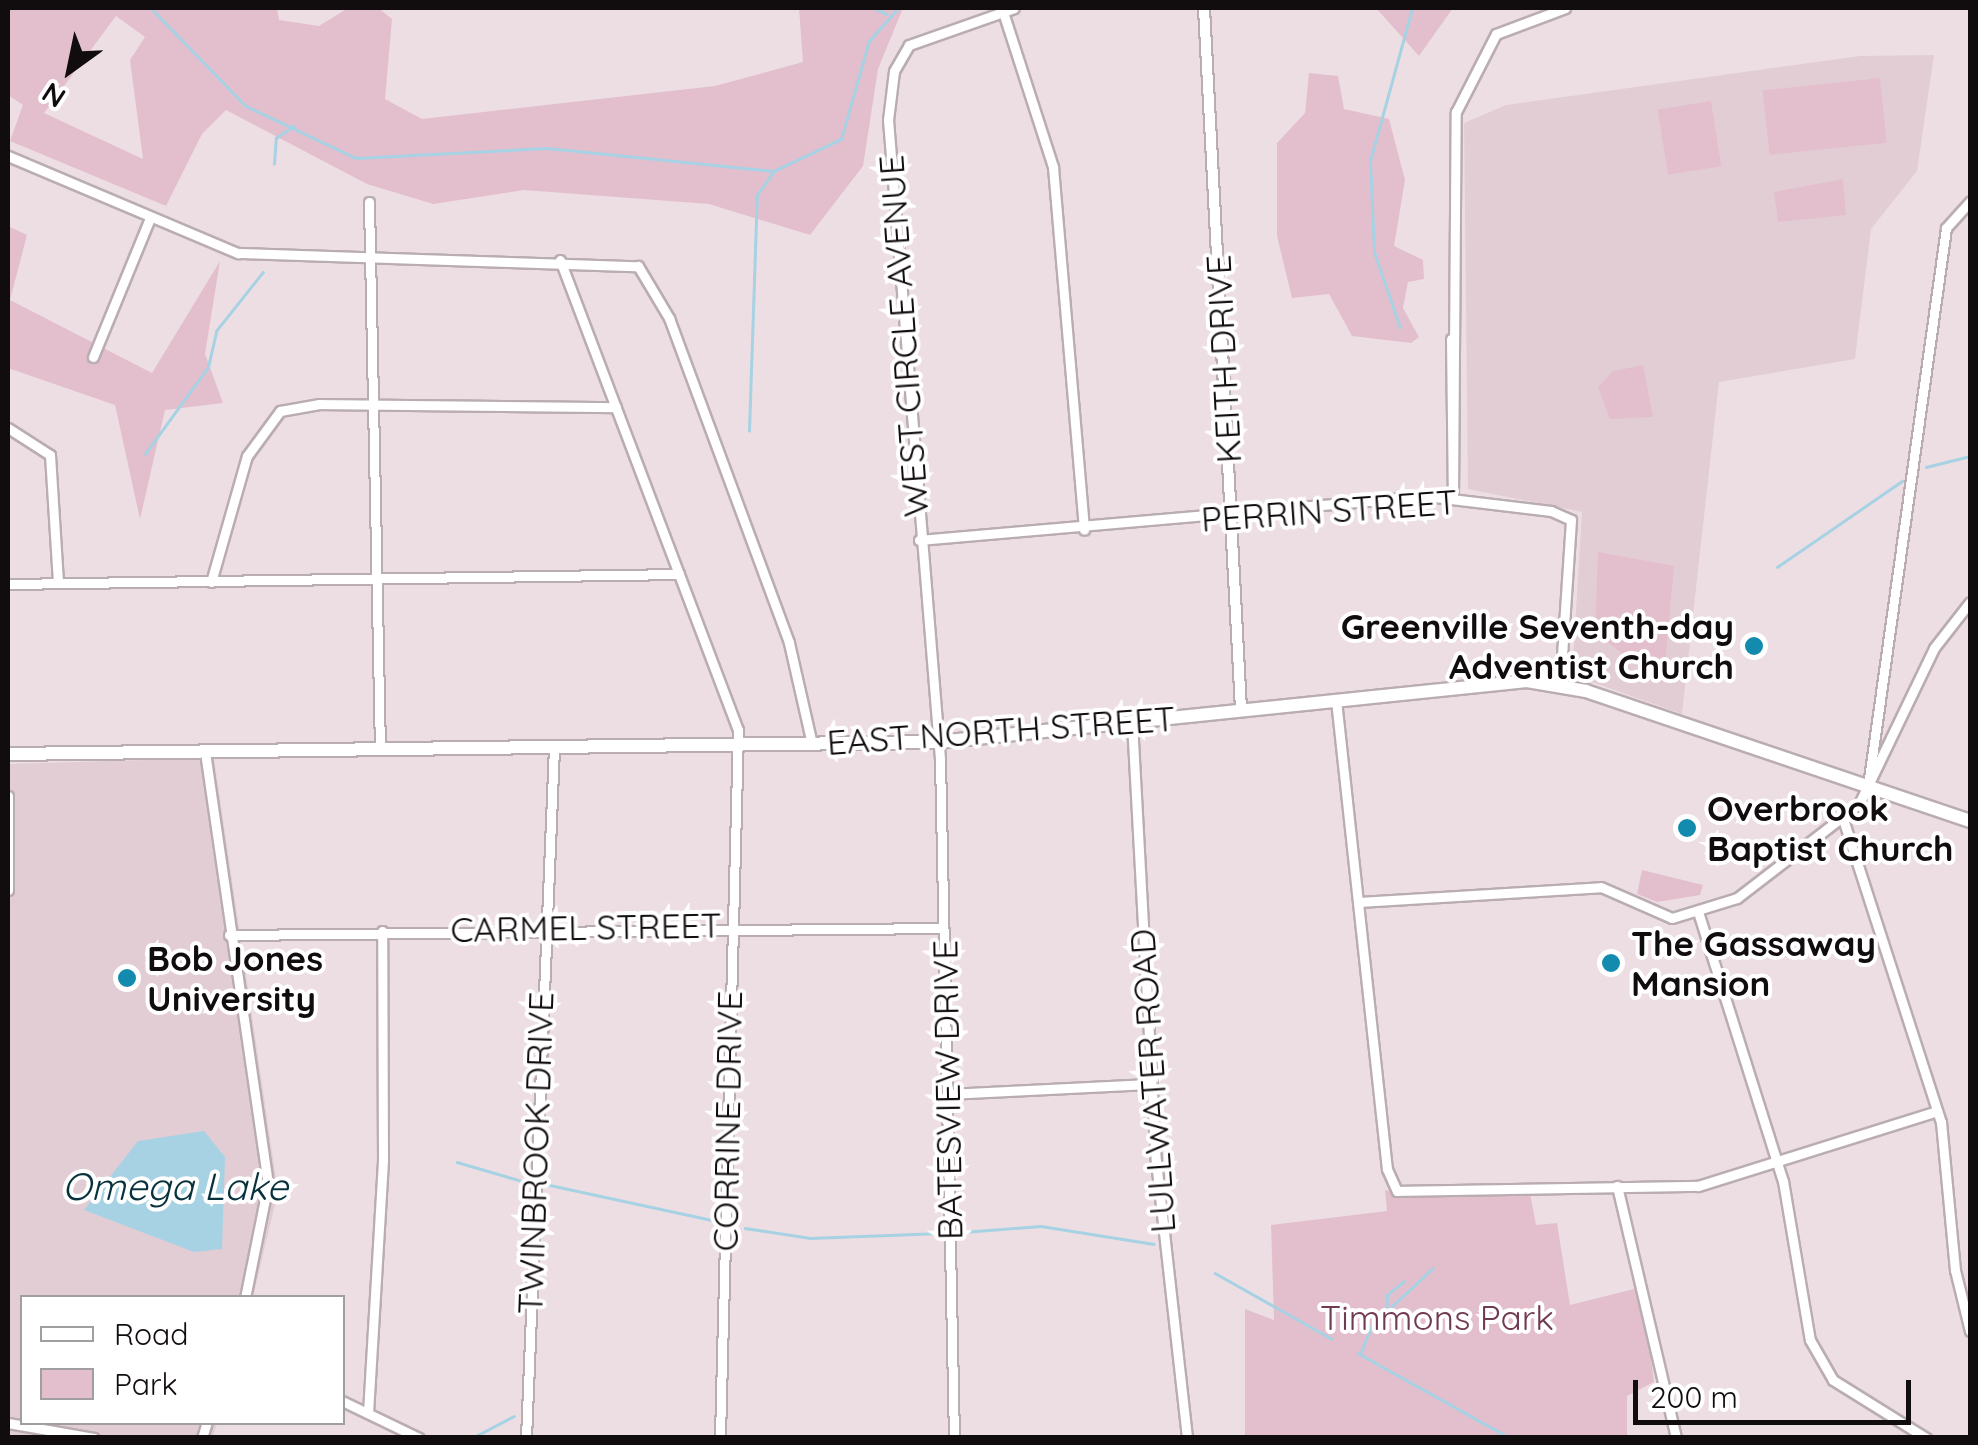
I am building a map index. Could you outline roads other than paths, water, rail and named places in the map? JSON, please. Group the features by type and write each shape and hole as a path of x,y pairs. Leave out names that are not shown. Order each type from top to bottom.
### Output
{"main road":[{"name":"EAST NORTH STREET","path":"8,754 938,742 1336,700 1560,685 1970,821"}],"street":[{"name":"WEST CIRCLE AVENUE","path":"938,742 888,156 891,84 918,39 1014,8"},
{"name":"KEITH DRIVE","path":"1204,8 1241,710"},
{"path":"1454,497 1452,336 1462,96 1496,34 1565,8"},
{"path":"1003,12 1053,167 1084,530"},
{"path":"8,156 238,254 375,260 620,260 653,283 789,643 812,744"},
{"path":"1868,786 1946,228 1970,201"},
{"path":"369,202 375,260 380,749"},
{"path":"93,356 150,218"},
{"name":"CORRINE DRIVE","path":"560,260 737,725 720,1438"},
{"path":"1452,336 1456,352 1454,497"},
{"path":"211,582 265,423 299,404 376,410 616,407"},
{"path":"8,428 50,455 58,582"},
{"name":"PERRIN STREET","path":"919,540 1084,530 1454,497 1570,520 1560,685"},
{"path":"8,584 679,574"},
{"path":"1359,902 1601,886 1659,916 1699,915 1751,890 1844,819 1868,786 1934,648 1970,602"},
{"path":"1336,700 1389,1183 1403,1193 1485,1185 1698,1186 1938,1110"},
{"name":"LULLWATER ROAD","path":"1132,722 1150,1084 1187,1438"},
{"name":"BATESVIEW DRIVE","path":"938,742 954,1438"},
{"name":"TWINBROOK DRIVE","path":"526,1438 543,926 554,748"},
{"path":"205,752 268,1184 246,1295"},
{"path":"8,796 8,890"},
{"path":"1844,819 1938,1110 1970,1331"},
{"path":"1699,915 1778,1162 1817,1355 1833,1380 1926,1438"},
{"name":"CARMEL STREET","path":"229,935 543,926 943,928"},
{"path":"368,1414 383,1161 382,932"},
{"path":"947,1094 1150,1084"},
{"path":"1618,1186 1676,1438"},
{"path":"345,1402 418,1438"},
{"path":"8,1424 94,1438"}],"water":[{"name":"Omega Lake","path":"204,1131 225,1157 222,1249 194,1252 84,1210 138,1141"}],"waterway":[{"path":"151,8 246,106 356,158 547,148 774,171 841,139 869,41 898,8"},
{"path":"874,8 887,14"},
{"path":"1400,328 1374,252 1370,161 1412,8"},
{"path":"274,164 276,138 293,126"},
{"path":"749,431 757,195 773,172"},
{"path":"145,454 208,367 216,331 263,272"},
{"path":"1926,467 1970,456"},
{"path":"1777,567 1902,481"},
{"path":"457,1162 529,1183"},
{"path":"545,1184 716,1221"},
{"path":"963,1232 1041,1226 1154,1244"},
{"path":"745,1228 810,1238 941,1233"},
{"path":"1361,1352 1372,1325 1433,1268"},
{"path":"1215,1273 1332,1339"},
{"path":"1386,1315 1387,1295 1404,1281"},
{"path":"1358,1353 1510,1438"},
{"path":"472,1438 514,1416"}],"place":[{"name":"Greenville Seventh-day Adventist Church","path":"1754,646"},
{"name":"Overbrook Baptist Church","path":"1687,828"},
{"name":"The Gassaway Mansion","path":"1611,963"},
{"name":"Bob Jones University","path":"127,978"}],"park label":[{"name":"Timmons Park","path":"1437,1317"}]}
